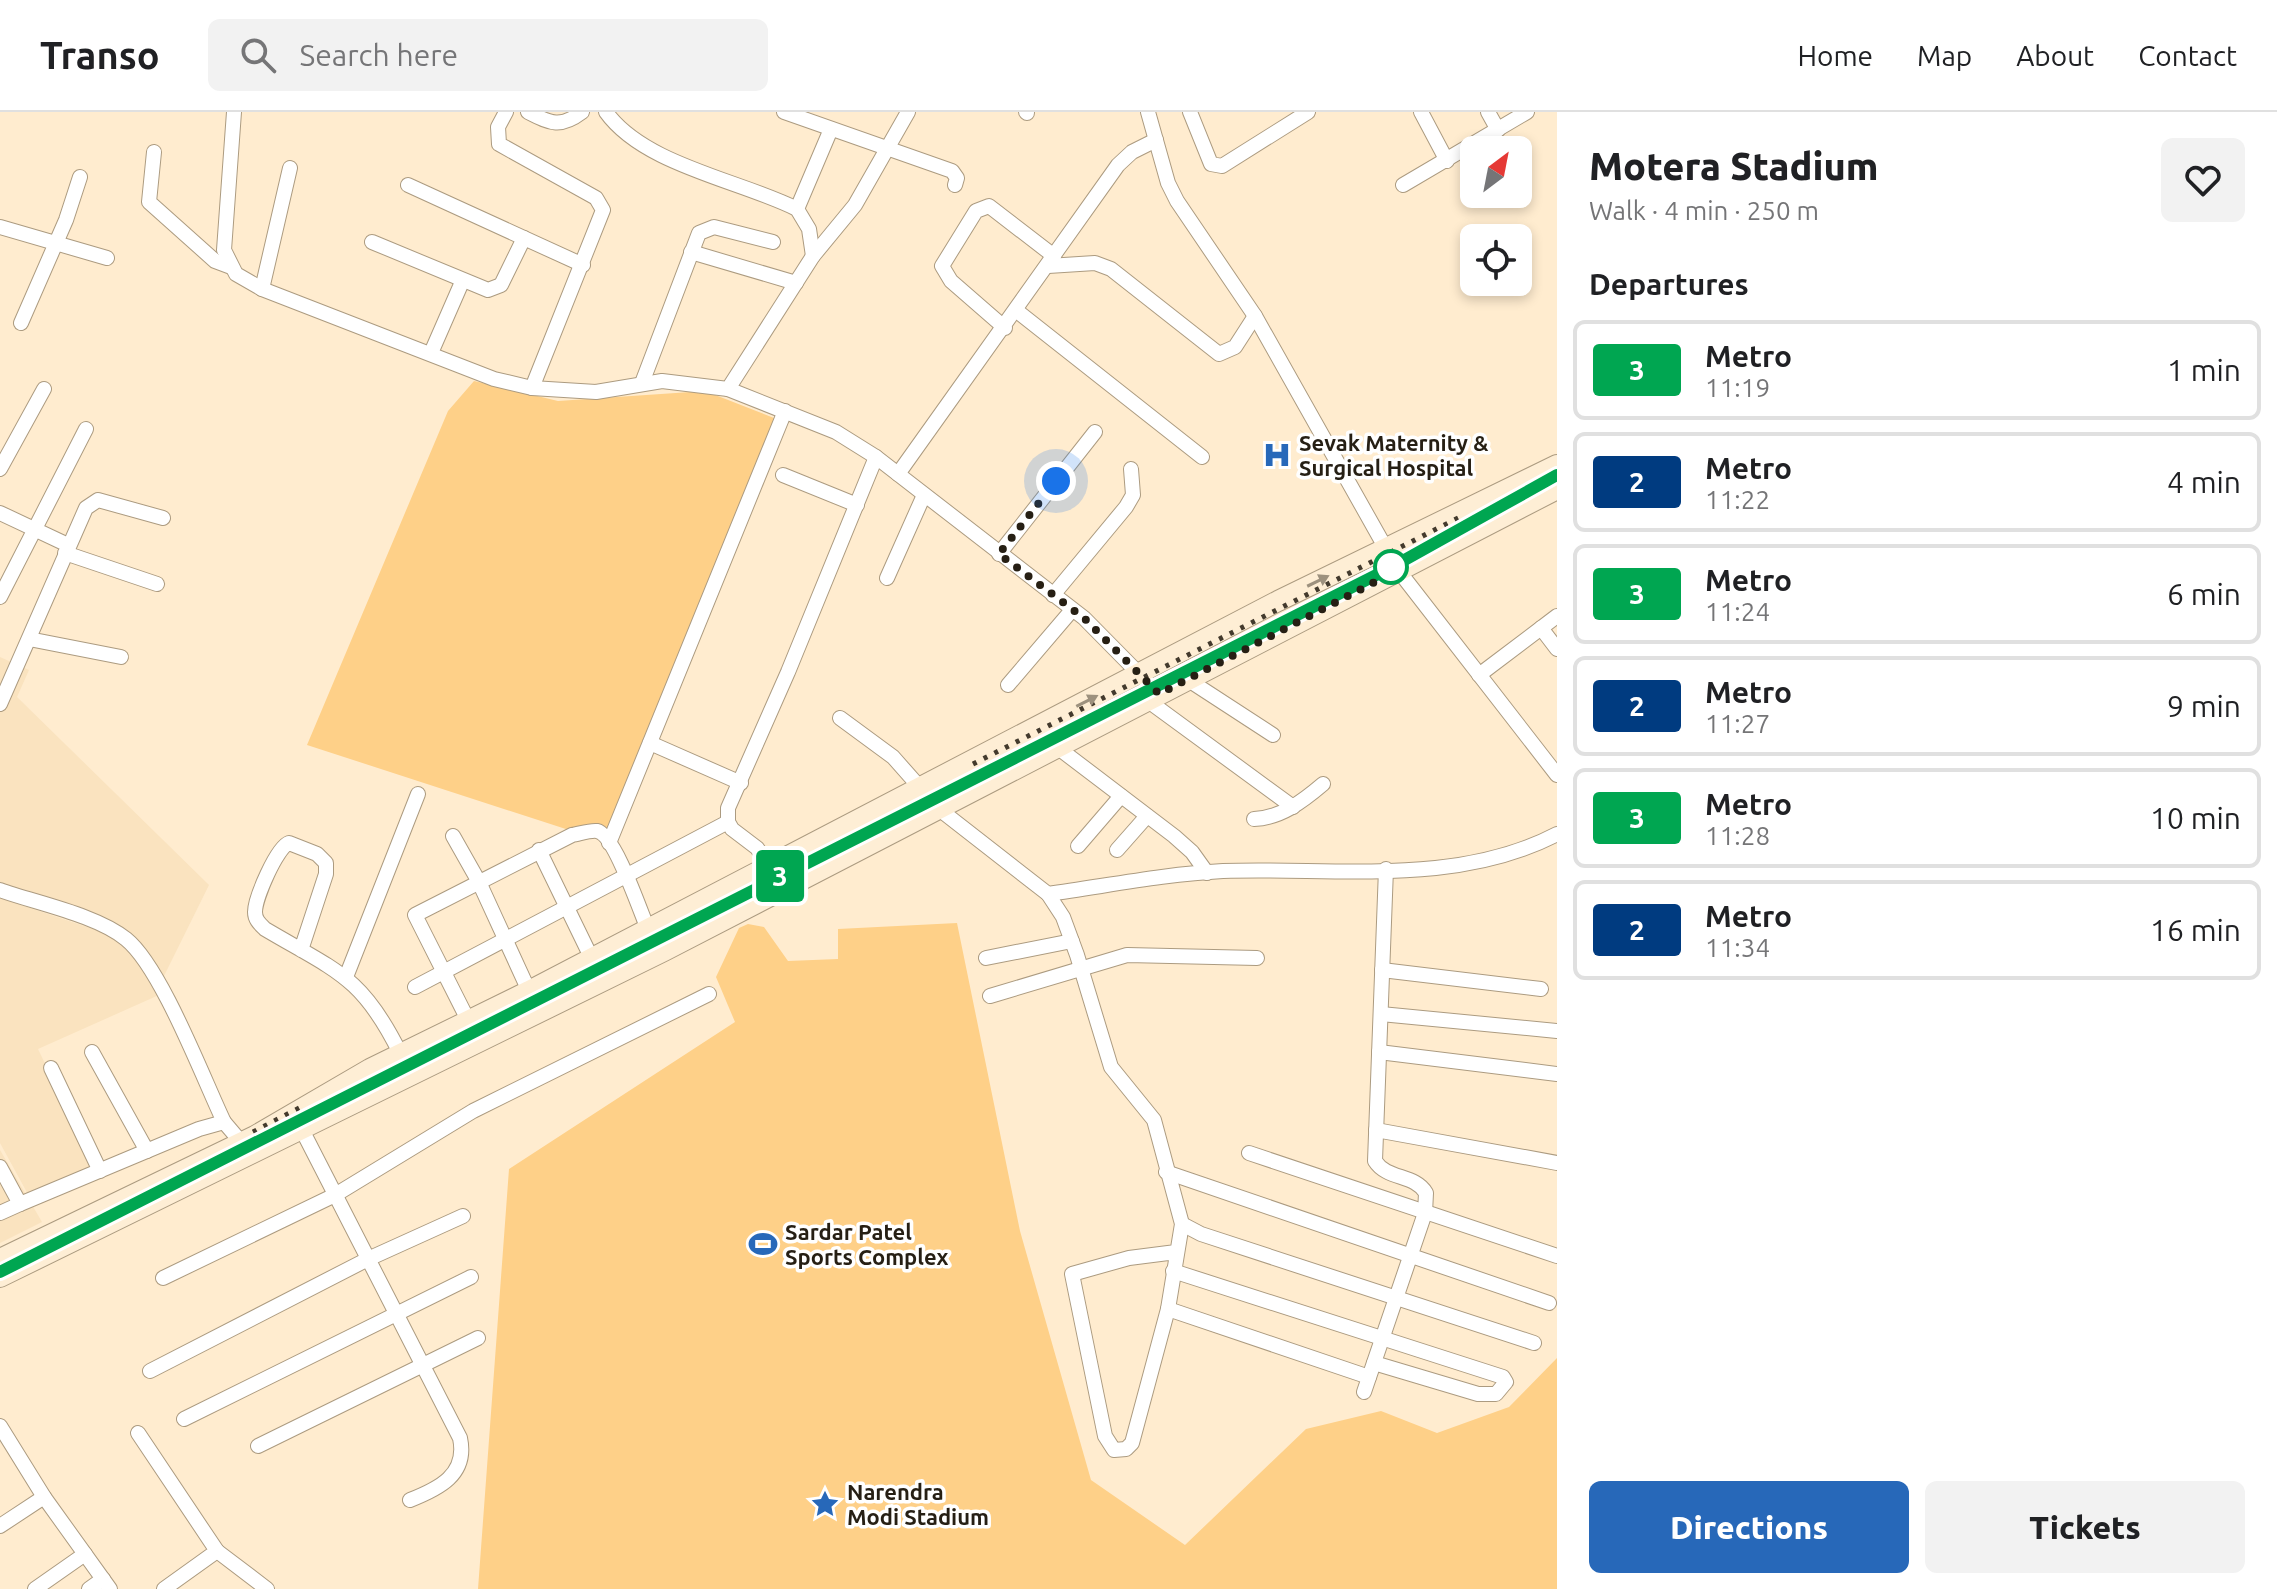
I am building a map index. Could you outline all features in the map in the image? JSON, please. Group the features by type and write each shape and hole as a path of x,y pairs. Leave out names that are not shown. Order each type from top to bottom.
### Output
{"street":[{"path":"231,267 224,250 234,112"},
{"path":"506,112 496,136 499,144 596,198 601,204 602,218 532,388"},
{"path":"528,112 555,124 565,124 582,112"},
{"path":"606,112 616,126 645,147 797,209 809,229 813,256"},
{"path":"784,112 952,171 957,178 955,185"},
{"path":"728,389 813,256 855,205 908,112"},
{"path":"1148,112 1168,183 1177,201 1255,316 1398,570 1557,775"},
{"path":"1190,112 1211,164 1222,166 1308,112"},
{"path":"1421,112 1447,161"},
{"path":"1488,112 1498,130"},
{"path":"1403,185 1527,112"},
{"path":"797,209 831,129"},
{"path":"898,474 1005,328 1118,165 1132,152 1156,140"},
{"path":"154,152 149,202 215,261 231,267 262,289 494,379 532,388 596,392 642,383 692,382 728,389 836,432 876,457 1072,610 1140,674 1153,697 1293,807"},
{"path":"262,289 290,168"},
{"path":"21,323 56,243 80,177"},
{"path":"408,185 583,265"},
{"path":"1005,328 951,281 942,266 976,211 989,206 1051,261 1095,263 1111,269 1219,354 1235,347 1255,316"},
{"path":"0,227 107,258"},
{"path":"642,383 699,233 714,227 773,242"},
{"path":"372,242 462,282 496,289 524,238"},
{"path":"691,252 796,283"},
{"path":"431,353 462,282"},
{"path":"1017,311 1202,457"},
{"path":"0,469 44,389"},
{"path":"609,843 785,411"},
{"path":"0,597 32,528 86,429"},
{"path":"999,554 1095,432"},
{"path":"785,889 771,865 728,822 728,808 876,457"},
{"path":"298,1122 400,1053 529,991 647,927 1386,548 1557,465"},
{"path":"1053,595 1126,507 1133,495 1131,469"},
{"path":"783,475 857,505"},
{"path":"0,1277 298,1122 785,889 1557,489"},
{"path":"887,578 924,495"},
{"path":"0,704 7,671 29,639 86,508 98,500 163,518"},
{"path":"0,513 67,549 157,584"},
{"path":"1008,685 1072,610"},
{"path":"1479,675 1557,616"},
{"path":"1541,628 1557,649"},
{"path":"29,639 121,657"},
{"path":"1187,679 1273,735"},
{"path":"840,718 893,757 939,809 1048,894 1072,941 1111,1067 1154,1120 1182,1224 1168,1309 1132,1443 1126,1449 1114,1450 1105,1436 1072,1274 1129,1258 1176,1252"},
{"path":"650,743 741,783"},
{"path":"1057,747 1192,852 1207,873"},
{"path":"1254,819 1293,807 1323,784"},
{"path":"346,977 418,794"},
{"path":"1078,846 1121,796"},
{"path":"1117,850 1147,816"},
{"path":"415,987 728,822"},
{"path":"468,1020 415,915 539,850 572,835 597,831 609,843 647,927"},
{"path":"1048,894 1207,873 1386,869 1480,863 1513,855 1557,834"},
{"path":"453,836 479,882 529,991"},
{"path":"301,950 326,863 317,854 289,843 279,849 255,915 265,929 346,977 375,1007 400,1053"},
{"path":"539,850 591,957"},
{"path":"1364,1392 1425,1213 1424,1188 1378,1166 1376,1130 1386,869"},
{"path":"0,890 102,926 125,938 139,952 157,979 224,1122 246,1148"},
{"path":"986,958 1072,941"},
{"path":"990,996 1081,966 1145,953 1257,958"},
{"path":"1382,970 1541,989"},
{"path":"163,1278 335,1195 473,1111 709,994"},
{"path":"1381,1014 1557,1031"},
{"path":"92,1052 147,1151"},
{"path":"1379,1052 1557,1074"},
{"path":"51,1068 100,1171"},
{"path":"0,1213 224,1122"},
{"path":"298,1122 462,1448 459,1466 450,1479 410,1500"},
{"path":"1376,1130 1557,1163"},
{"path":"0,1259 246,1148"},
{"path":"1249,1153 1557,1256"},
{"path":"0,1167 20,1204"},
{"path":"1166,1172 1549,1303"},
{"path":"150,1371 368,1259 463,1216"},
{"path":"1182,1224 1201,1234 1534,1343"},
{"path":"1168,1309 1372,1370 1478,1394 1496,1394 1504,1388 1503,1377 1173,1271"},
{"path":"184,1419 471,1277"},
{"path":"258,1446 478,1338"},
{"path":"0,1426 5,1450 44,1497 107,1584 89,1589"},
{"path":"138,1433 217,1551 267,1589"},
{"path":"0,1526 44,1497"},
{"path":"164,1589 217,1551"},
{"path":"35,1589 85,1554"}],"shaded area":[{"path":"474,381 558,401 705,391 779,420 617,836 572,831 307,745 448,411"},
{"path":"0,657 29,670 17,697 209,885 162,980 142,948 0,888"},
{"path":"0,898 99,931 124,943 159,995 38,1049 95,1168 30,1198 0,1143"},
{"name":"Sardar Patel Sports Complex","path":"957,923 1020,1231 1091,1480 1185,1545 1306,1429 1381,1411 1437,1433 1509,1407 1557,1358 1557,1589 478,1589 509,1169 735,1022 716,977 739,928 748,924 764,927 788,961 838,959 838,929"},
{"path":"0,1150 42,1222 0,1243"}],"railway":[{"path":"0,1272 1392,567 1557,475"},
{"path":"973,764 1462,516"},
{"path":"253,1132 303,1106"}],"metro line":[{"name":"3","path":"0,1272 1392,567 1557,475"}],"place":[{"name":"Sevak Maternity & Surgical Hospital","path":"1277,455"},
{"name":"Sardar Patel Sports Complex","path":"763,1244"},
{"name":"Narendra Modi Stadium","path":"825,1504"}],"route":[{"path":"1056,481 999,554 1084,618 1159,694 1398,570 1391,567"}]}
